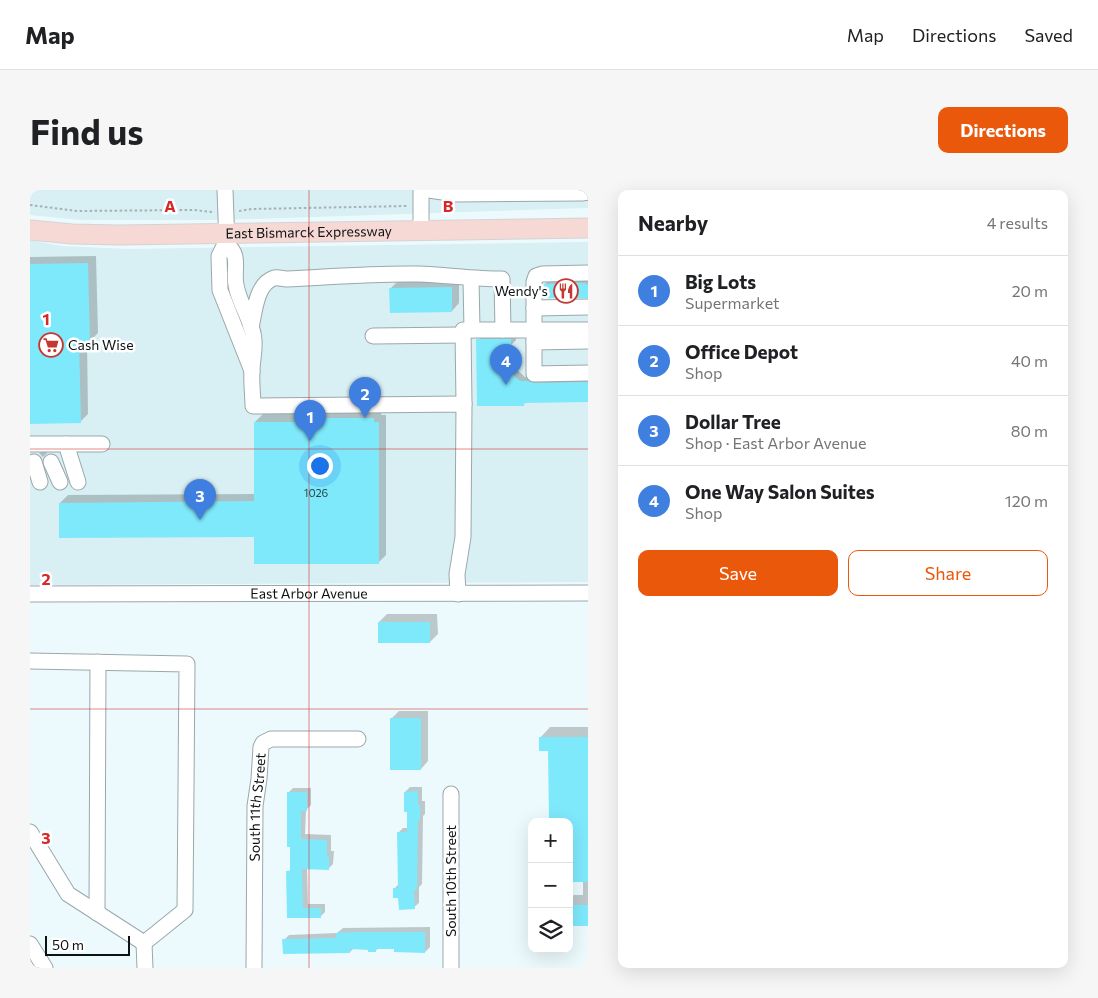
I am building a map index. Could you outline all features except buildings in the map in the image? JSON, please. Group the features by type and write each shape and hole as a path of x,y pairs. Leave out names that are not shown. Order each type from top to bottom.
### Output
{"main road":[{"name":"East Bismarck Expressway","path":"30,230 66,234 227,239 420,230 588,228"}],"street":[{"path":"225,190 227,239 235,256 237,292 254,338 255,348 252,371 255,406 464,404"},
{"path":"420,230 421,190"},
{"path":"429,190 456,194 588,192"},
{"path":"227,239 219,256 220,290 252,371"},
{"path":"588,273 542,274 536,276 534,282 534,374 588,373"},
{"path":"251,327 259,293 265,284 275,278 418,274 471,279 502,279 503,330"},
{"path":"458,594 458,574 463,537 464,404 471,279"},
{"path":"534,308 588,307"},
{"path":"373,336 503,330 534,336 588,341"},
{"path":"534,336 588,330"},
{"path":"60,482 42,450 66,444 102,444"},
{"path":"66,444 78,482"},
{"path":"34,462 40,482"},
{"name":"East Arbor Avenue","path":"30,594 588,593"},
{"path":"30,661 187,664 186,910 144,943"},
{"path":"97,913 98,662"},
{"name":"South 11th Street","path":"254,968 255,806 261,747 263,743 271,739 358,739"},
{"name":"South 10th Street","path":"451,794 451,968"},
{"path":"30,832 68,894 144,943"},
{"path":"144,943 145,968"},
{"path":"30,944 45,968"}],"path":[{"path":"30,205 77,210 194,210 207,212 241,212 252,209 421,206"}],"shaded area":[{"path":"30,190 588,190 588,208 220,220 81,220 30,215"},
{"path":"30,240 61,246 128,249 588,242 588,582 30,585"}],"place":[{"name":"Wendy's","path":"566,291"},
{"name":"Cash Wise","path":"51,345"},
{"name":"One Way Salon Suites","path":"506,385"},
{"name":"Office Depot","path":"365,418"},
{"name":"Big Lots","path":"310,441"},
{"name":"Dollar Tree","path":"200,520"}]}
